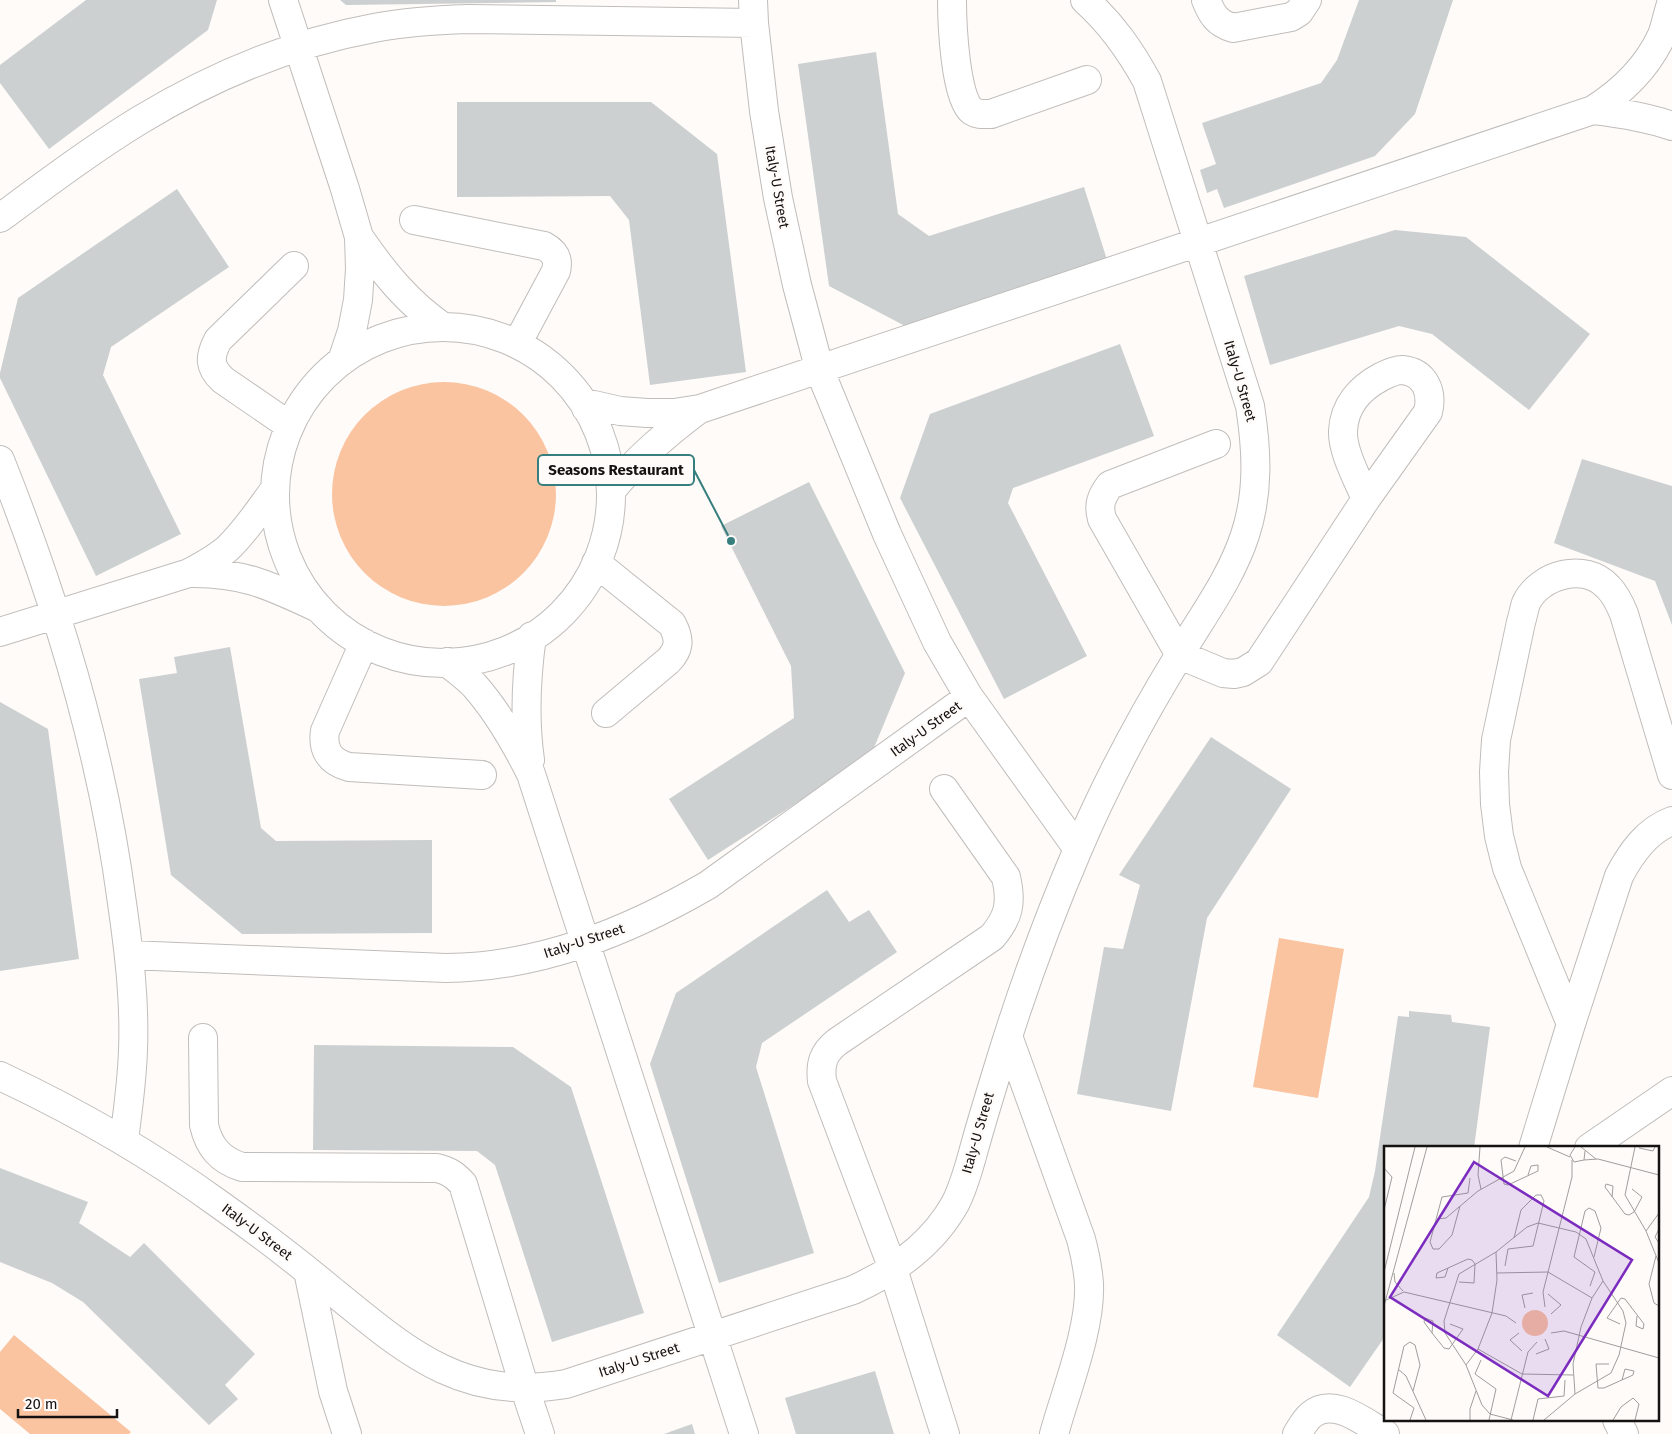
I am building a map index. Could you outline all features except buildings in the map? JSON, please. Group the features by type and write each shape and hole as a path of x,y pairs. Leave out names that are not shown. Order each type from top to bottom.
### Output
{"street":[{"path":"283,0 359,237 360,269 358,300 352,331 342,361"},
{"path":"952,0 955,53 962,93 965,103 971,110 981,114 991,114 1087,80"},
{"name":"Italy-U Street","path":"0,1076 79,1115 124,1140 218,1203 308,1271 394,1341 432,1365 480,1382 525,1389 566,1384 853,1290 893,1269 929,1239 943,1223 964,1185 1008,1036 1078,849 1111,778 1142,720 1233,565 1245,535 1253,503 1257,471 1256,438 1250,406 1147,81 1134,57 1118,34 1085,0"},
{"path":"1206,0 1216,20 1233,28 1291,17 1299,12 1307,0"},
{"path":"586,408 594,405 620,411 647,413 674,413 700,410 1593,110 1615,96 1634,78 1650,57 1662,34 1672,1"},
{"path":"0,218 117,135 177,99 242,68 298,47 375,28 422,22 754,11"},
{"name":"Italy-U Street","path":"754,11 764,111 778,198 797,285 820,371 887,534 937,642 969,698 1078,849"},
{"path":"1593,110 1622,113 1672,126"},
{"path":"414,220 544,246 556,256 558,264 556,271 517,344"},
{"path":"359,237 378,265 399,290 423,313 443,327"},
{"path":"290,426 223,380 215,372 211,362 212,350 218,340 294,266"},
{"path":"468,328 493,334 517,344 536,354 568,382 598,428 607,460 611,492 607,528 596,562 570,604 552,621 513,647 491,655 470,660 447,662 418,661 391,654 364,643 340,627 318,608 299,583 285,553 277,522 275,490 279,457 290,426 304,401 321,380 342,361 365,346 390,336 416,329 468,328"},
{"path":"611,492 624,474 648,450 700,410"},
{"path":"1216,444 1118,481 1110,486 1100,501 1100,510 1102,519 1180,655 1223,673 1234,674 1243,672 1258,662 1366,499"},
{"path":"0,460 27,528 77,683 99,770 111,828 129,956 133,1048 124,1140"},
{"path":"0,632 188,573 209,562 227,549 243,532 275,490"},
{"path":"596,562 672,624 677,633 678,644 675,654 668,661 606,713"},
{"path":"188,573 235,575 258,581 318,608"},
{"path":"1571,1024 1507,868 1499,836 1495,804 1496,740 1526,604 1537,588 1554,578 1572,573 1591,576 1607,586 1618,599 1672,775"},
{"path":"532,636 528,661 525,710 526,734 532,774"},
{"path":"364,643 325,730 324,738 328,755 341,765 349,767 482,775"},
{"path":"447,662 472,684 487,701 514,738 532,774 744,1434"},
{"name":"Italy-U Street","path":"129,956 478,968 546,955 586,943 667,909 708,885 969,698"},
{"path":"944,789 1006,877 1010,893 1008,909 1002,925 992,937 828,1049 823,1059 821,1070 822,1081 893,1269 945,1434"},
{"path":"1535,1146 1571,1024 1619,876 1628,858 1641,843 1672,821"},
{"path":"1008,1036 1081,1239 1087,1262 1088,1310 1084,1333 1054,1434"},
{"path":"204,1038 204,1125 206,1134 216,1152 232,1164 242,1167 437,1168 456,1176 463,1184 540,1434"},
{"path":"1593,1146 1672,1092"},
{"path":"308,1271 333,1391 347,1434"},
{"path":"1297,1434 1309,1416 1318,1410 1328,1407 1338,1408 1386,1434 1394,1422"},
{"path":"1618,1422 1624,1434"}],"shaded area":[{"path":"433,382 455,382 487,390 497,395 515,407 531,423 548,451 554,472 556,494 554,516 548,537 531,565 515,581 487,598 455,606 433,606 401,598 391,593 373,581 357,565 340,537 332,505 332,483 340,451 345,441 357,423 373,407 401,390"},
{"path":"1279,938 1344,949 1318,1098 1253,1087"},
{"path":"14,1335 131,1432 129,1434 30,1434 0,1409 0,1352"}],"place":[{"name":"Seasons Restaurant","path":"731,541"}]}
